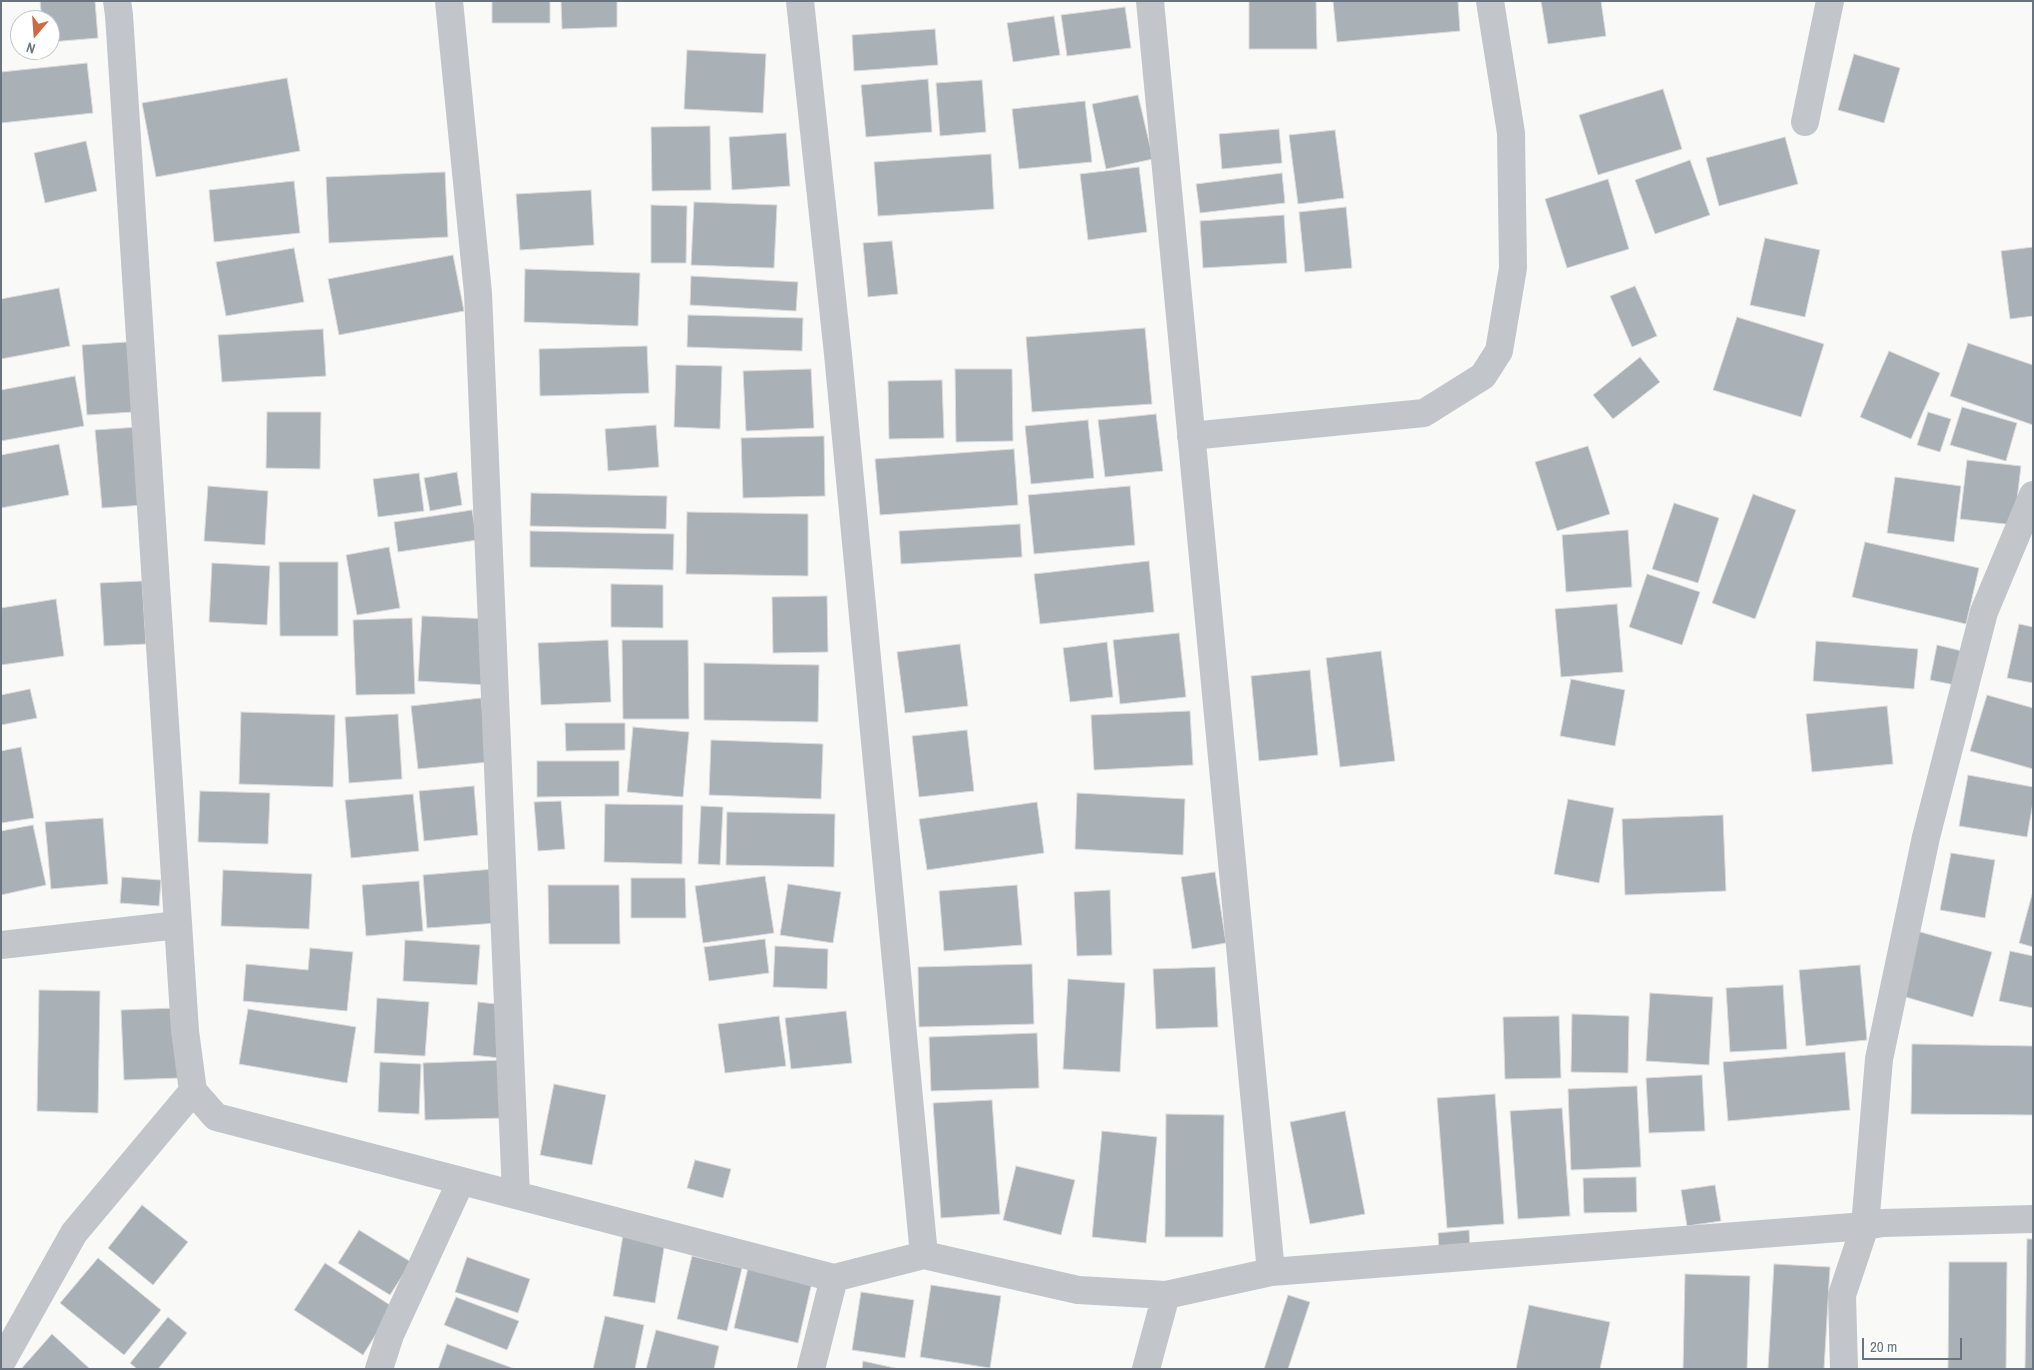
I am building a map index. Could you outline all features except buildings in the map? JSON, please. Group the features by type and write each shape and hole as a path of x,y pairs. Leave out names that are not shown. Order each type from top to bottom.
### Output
{"street":[{"path":"117,1 185,1031 194,1091 216,1117 834,1278 924,1255 1078,1290 1166,1295 1271,1272 1865,1226 1883,1223 2033,1219"},
{"path":"449,1 478,293 516,1195"},
{"path":"800,1 840,374 924,1255"},
{"path":"1150,1 1271,1272"},
{"path":"1191,436 1424,413 1483,376 1499,351 1513,268 1511,133 1490,1"},
{"path":"1805,122 1830,1"},
{"path":"1844,1369 1842,1295 1865,1226 1879,1059 1926,837 1984,612 2033,495"},
{"path":"1,945 178,925"},
{"path":"1,1363 74,1233 194,1091"},
{"path":"379,1369 390,1335 461,1181"},
{"path":"811,1369 834,1278"},
{"path":"1146,1369 1166,1295"}]}
